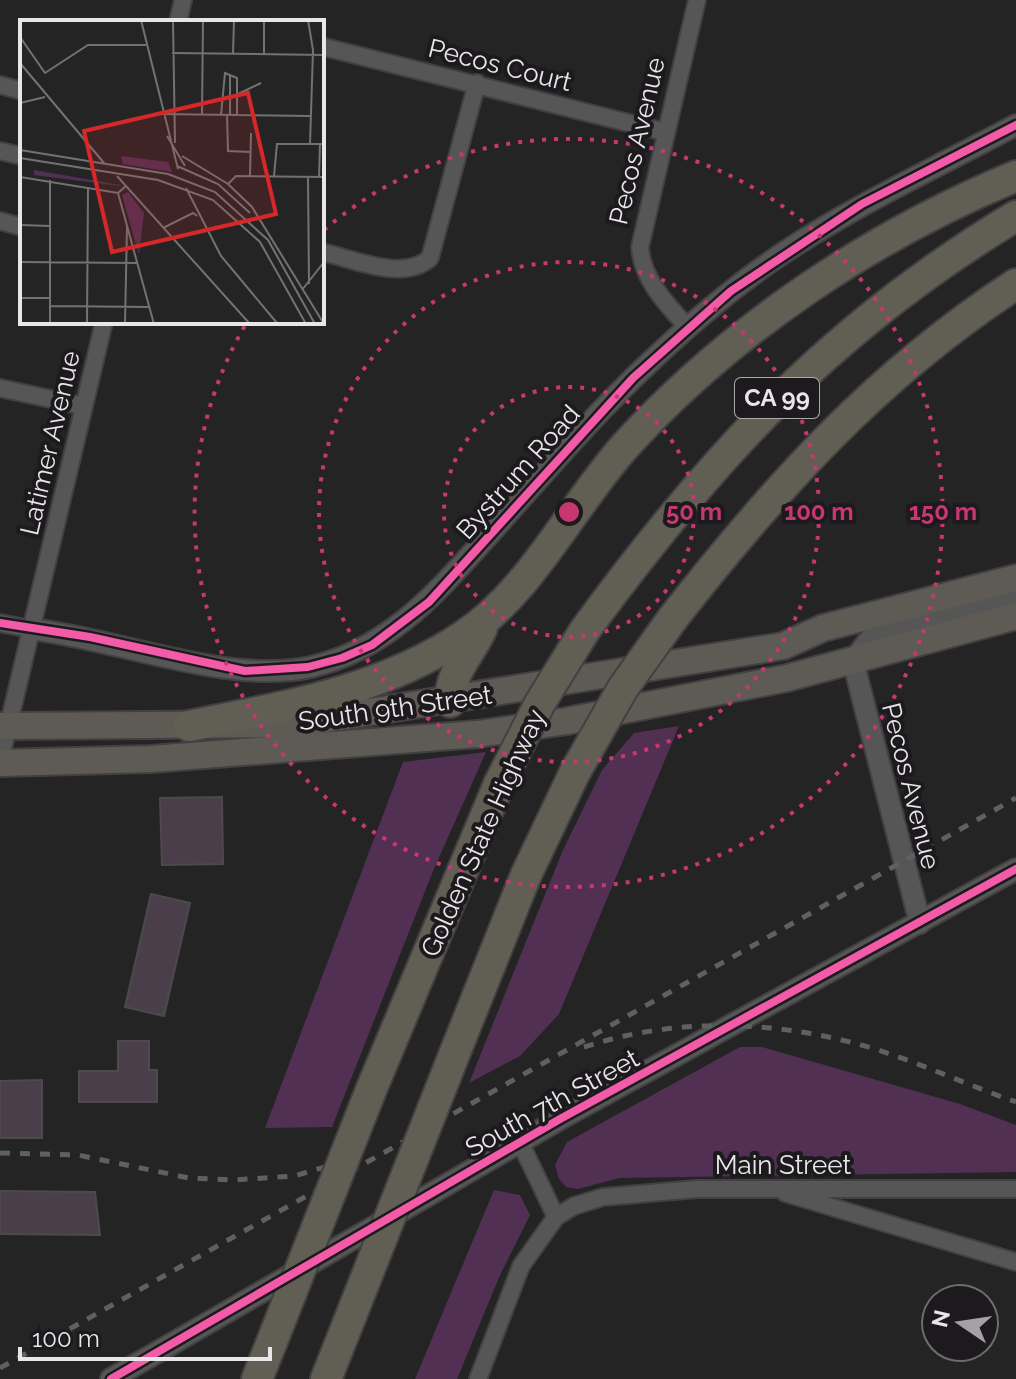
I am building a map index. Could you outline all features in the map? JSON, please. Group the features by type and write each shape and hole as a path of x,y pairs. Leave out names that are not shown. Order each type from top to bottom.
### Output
{"highway":[{"path":"450,702 450,684 455,670 474,647 486,619 627,444 709,365 750,331 842,267 946,208 1016,176"},
{"name":"Golden State Highway","path":"257,1379 371,1090 499,784 540,703 585,630 685,499 783,392 836,343 953,255 1016,216"},
{"name":"CA 99","path":"326,1379 526,875 575,772 623,688 746,525 832,432 895,375 1016,284"},
{"path":"189,726 350,691 383,680 416,666 486,619"}],"main road":[{"name":"South 9th Street","path":"5,726 294,724 450,702 783,646 823,628 1016,578"},
{"name":"South 9th Street","path":"0,762 151,759 478,734 652,705 853,661 1016,616"},
{"path":"783,646 817,647 853,661"},
{"path":"450,702 465,727 478,734"}],"street":[{"path":"178,20 183,0"},
{"name":"Pecos Avenue","path":"688,328 649,279 641,263 640,247 697,0"},
{"name":"Pecos Court","path":"324,47 665,132"},
{"path":"324,252 398,269 421,266 435,247 477,83"},
{"path":"0,85 20,90"},
{"name":"Bystrum Road","path":"0,623 90,637 245,671 308,667 342,658 372,645 429,602 587,426 688,328 731,291 816,232 916,175 1016,125"},
{"path":"0,151 20,156"},
{"path":"0,221 20,226"},
{"name":"Latimer Avenue","path":"0,762 5,726 104,324"},
{"path":"0,388 83,406"},
{"path":"853,661 869,640 990,606 1016,594"},
{"name":"Pecos Avenue","path":"853,661 920,923"},
{"name":"South 7th Street","path":"111,1379 520,1142 1016,869"},
{"path":"478,1379 521,1266 556,1217 520,1142"},
{"path":"768,1188 1016,1262"},
{"name":"Main Street","path":"556,1217 574,1206 603,1197 768,1188 1016,1189"}],"shaded area":[{"path":"679,726 559,1014 520,1056 469,1083 563,850 602,770 634,733"},
{"path":"486,752 433,871 332,1127 265,1128 403,762"},
{"path":"740,1047 762,1047 960,1104 1016,1125 1016,1172 619,1178 578,1189 566,1187 559,1179 555,1165 567,1142"},
{"path":"494,1190 520,1195 530,1215 500,1275 457,1379 415,1379"}],"building":[{"path":"222,797 223,864 162,865 160,798"},
{"path":"151,894 190,903 164,1016 125,1007"},
{"path":"118,1041 149,1041 149,1070 157,1070 157,1102 79,1102 79,1071 118,1071"},
{"path":"42,1080 42,1138 0,1138 0,1081"},
{"path":"0,1191 95,1192 100,1235 0,1234"}],"railway":[{"path":"0,1368 1016,798"},
{"path":"584,1047 620,1037 694,1026 768,1028 842,1040 878,1050 1016,1102"},
{"path":"0,1153 78,1155 189,1178 234,1180 294,1176 359,1157"}],"cycle path":[{"path":"0,623 90,637 245,671 308,667 342,658 372,645 429,602 633,378 731,291 862,204 1016,125"},
{"path":"111,1379 560,1119 1016,869"}]}
